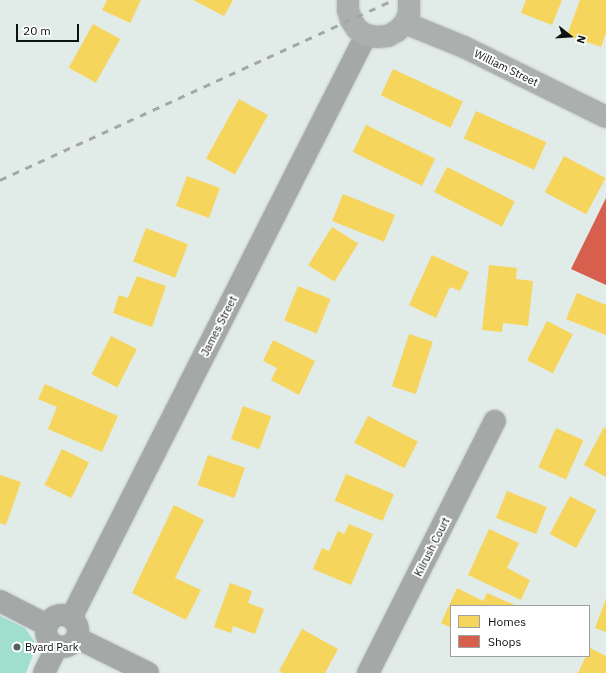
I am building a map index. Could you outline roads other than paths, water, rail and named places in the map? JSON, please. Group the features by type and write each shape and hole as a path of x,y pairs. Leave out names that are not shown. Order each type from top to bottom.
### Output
{"street":[{"path":"348,0 348,10 351,20 357,29 366,35 377,37 388,36 397,31 405,23 409,13 409,0"},
{"name":"William Street","path":"405,23 464,47 606,117"},
{"name":"James Street","path":"74,628 366,35"},
{"name":"Kilrush Court","path":"368,673 495,421"},
{"path":"0,601 47,625"},
{"path":"74,628 69,646 57,646 48,639 46,631 47,625 50,620 60,615 74,628 148,673"},
{"path":"44,673 57,646"}],"railway":[{"path":"0,180 393,0"}],"place":[{"name":"Byard Park","path":"17,647"}]}
